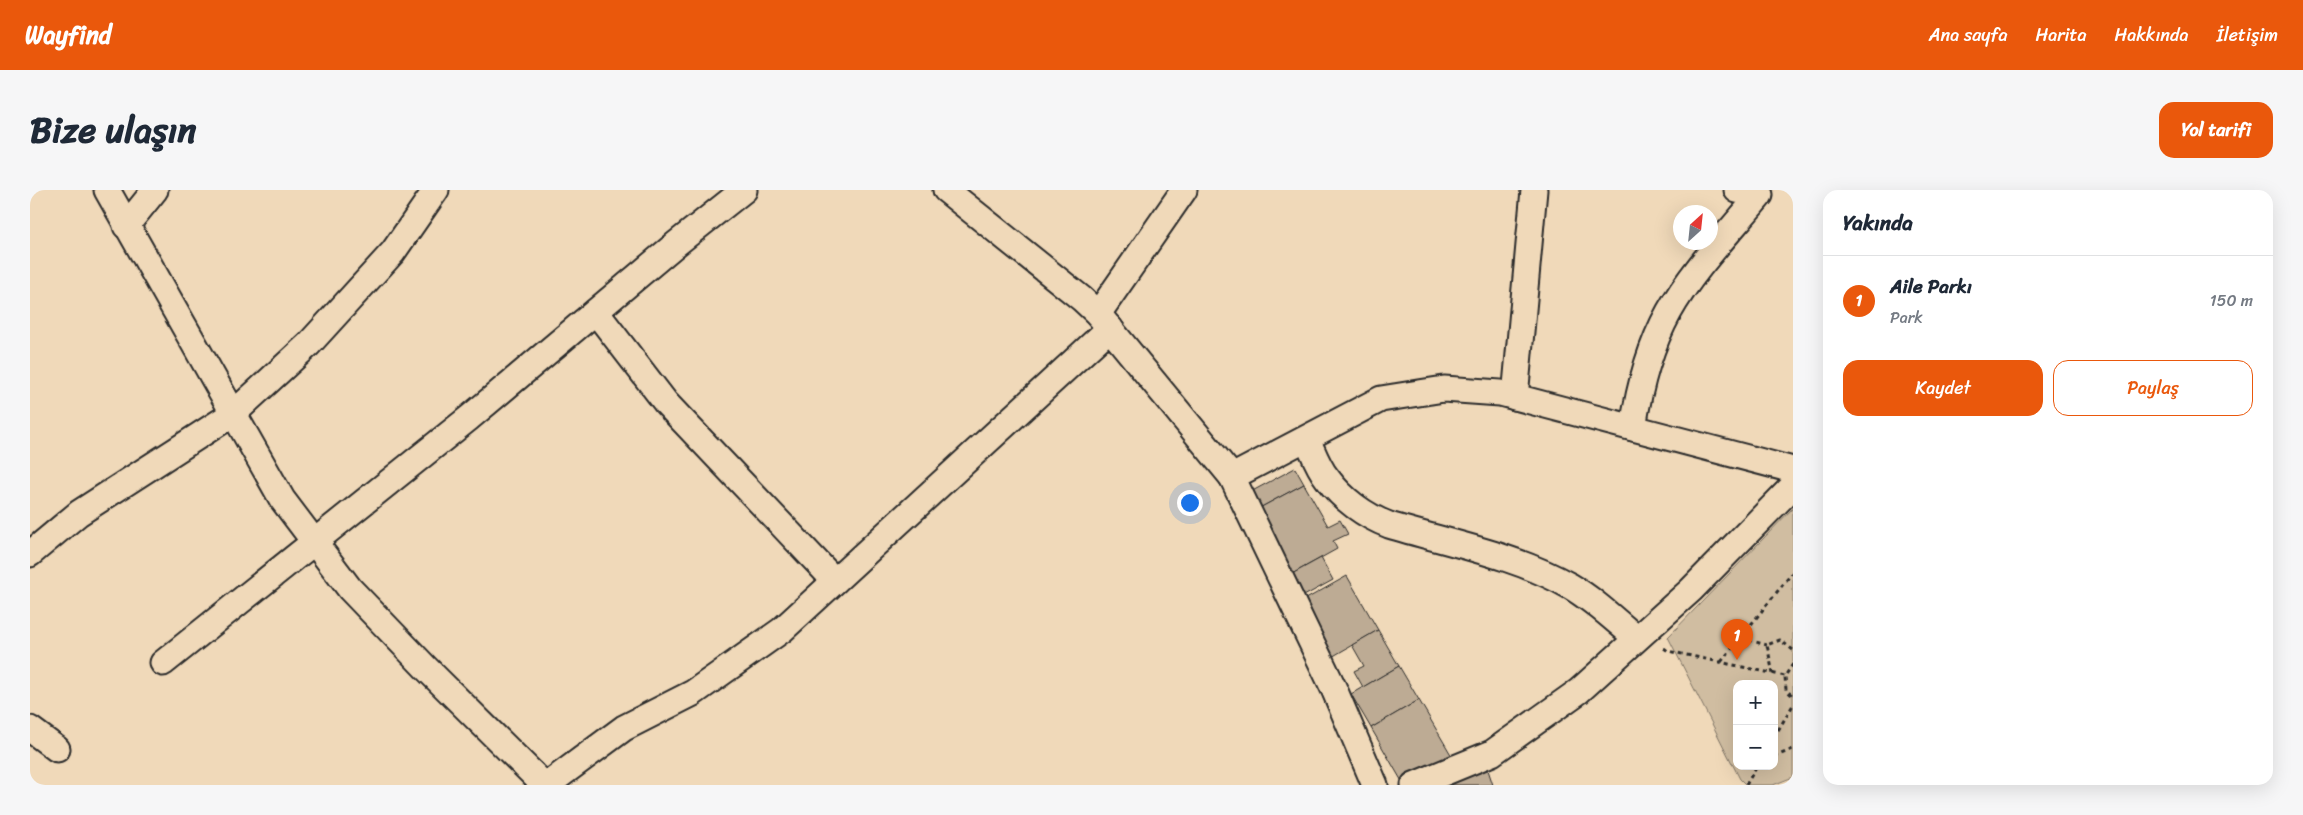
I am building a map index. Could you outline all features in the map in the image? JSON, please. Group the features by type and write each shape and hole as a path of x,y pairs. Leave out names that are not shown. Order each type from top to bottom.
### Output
{"street":[{"path":"107,190 282,499 350,589 426,668 545,785 624,728 702,687 782,630 836,581 1104,321 1184,190"},
{"path":"126,226 156,190"},
{"path":"30,554 79,514 234,414 308,344 393,252 436,190"},
{"path":"163,664 469,418 744,190"},
{"path":"946,190 1082,299 1104,321 1232,478 1334,688 1376,785"},
{"path":"1515,397 1534,190"},
{"path":"1633,428 1645,369 1669,312 1686,285 1760,195 1737,190"},
{"path":"596,312 666,403 836,581"},
{"path":"1232,478 1381,398 1444,389 1500,393 1793,470"},
{"path":"1307,439 1326,477 1340,493 1374,519 1516,562 1542,572 1571,587 1640,635"},
{"path":"1414,785 1475,761 1499,748 1579,691 1691,590 1793,486"},
{"path":"30,729 57,749"}],"path":[{"path":"1720,662 1793,572"},
{"path":"1640,635 1668,651 1785,676"},
{"path":"1741,638 1768,645 1780,640 1793,650"},
{"path":"1768,645 1773,674"},
{"path":"1793,664 1785,676 1786,690 1793,696"},
{"path":"1778,730 1793,706"},
{"path":"1778,756 1793,749"},
{"path":"1746,785 1755,770"}],"shaded area":[{"path":"1793,508 1793,777 1773,785 1746,785 1735,770 1778,770 1778,680 1733,680 1733,765 1668,637"}],"building":[{"path":"1295,468 1304,484 1254,511 1245,495"},
{"path":"1304,484 1328,526 1340,520 1348,534 1333,541 1337,549 1290,575 1254,511"},
{"path":"1321,558 1333,580 1302,597 1290,575"},
{"path":"1347,576 1378,630 1330,658 1299,603"},
{"path":"1378,630 1399,666 1363,687 1354,671 1364,666 1352,645"},
{"path":"1399,666 1419,700 1371,728 1351,694"},
{"path":"1419,700 1453,758 1404,785 1371,728"},
{"path":"1486,764 1493,785 1432,785"}],"place":[{"name":"Aile Parkı","path":"1737,660"}]}
